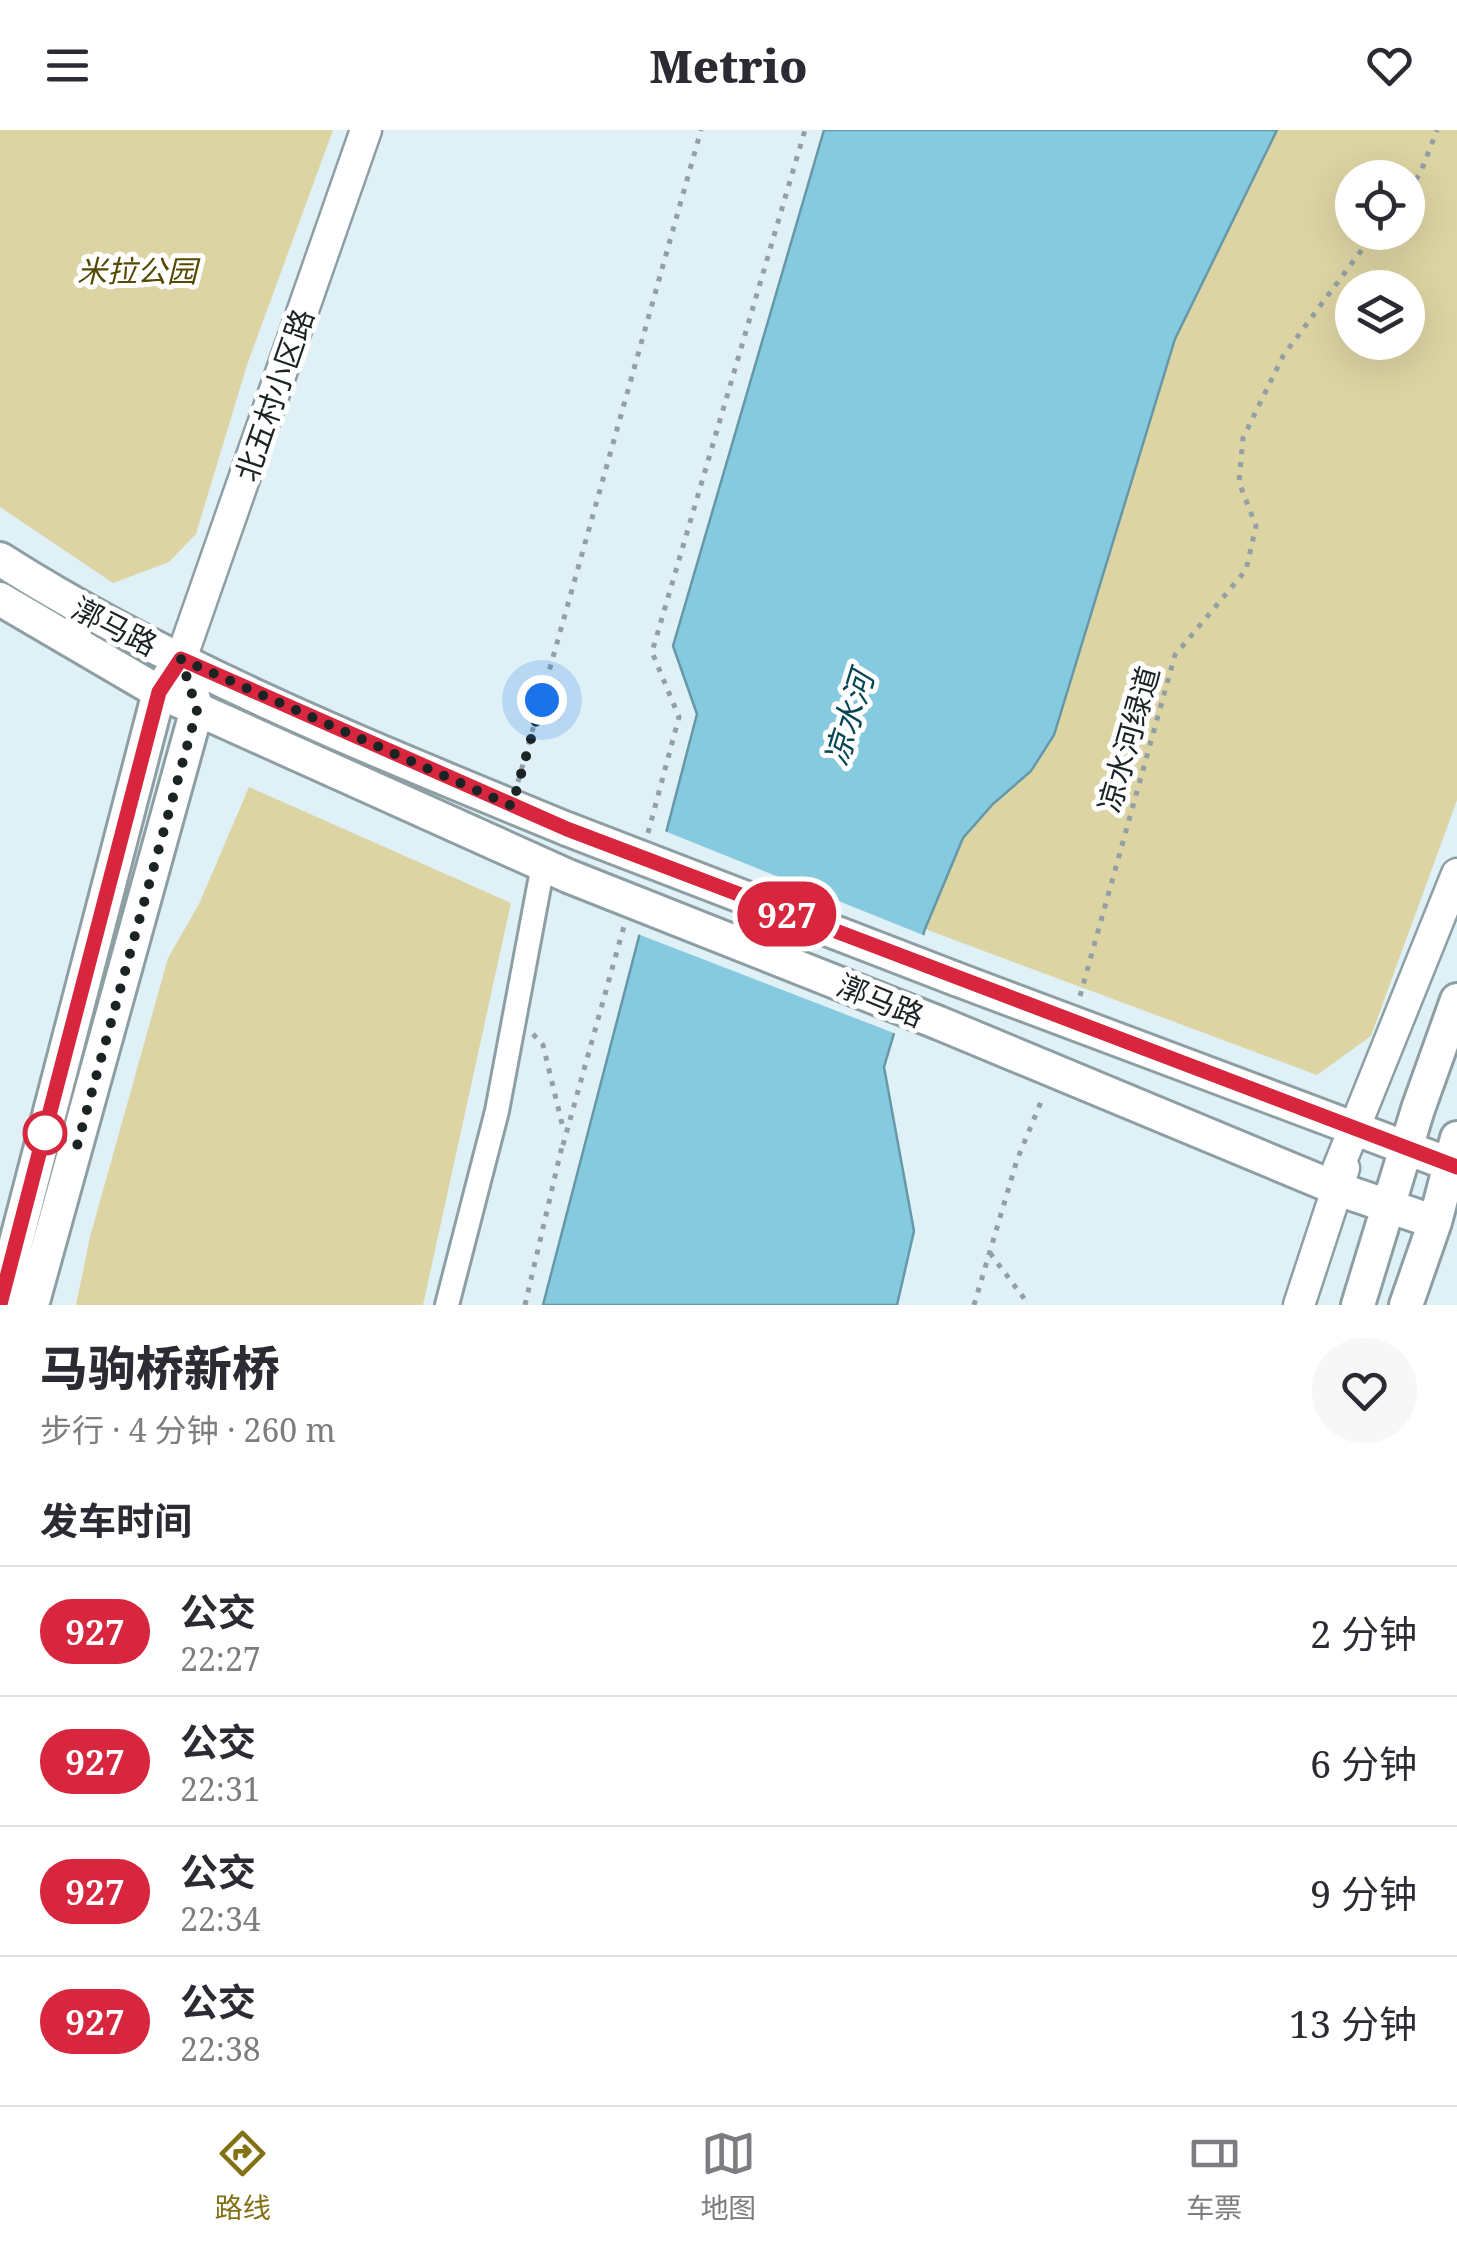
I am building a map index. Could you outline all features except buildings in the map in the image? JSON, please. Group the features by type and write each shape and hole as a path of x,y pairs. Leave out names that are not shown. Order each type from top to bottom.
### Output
{"main road":[{"name":"漷马路","path":"0,559 75,607 181,659 567,829 1406,1148 1454,1157"},
{"name":"漷马路","path":"0,599 159,692 555,871 939,1023 1334,1188 1446,1226"},
{"path":"0,1304 159,692 181,659"},
{"path":"32,1305 197,710 181,659"},
{"path":"1358,1305 1457,1000"},
{"path":"1406,1305 1446,1226 1454,1157"}],"street":[{"name":"北五村小区路","path":"181,659 366,130"},
{"path":"446,1305 497,1111 514,1014 555,871"},
{"path":"1299,1305 1356,1127 1457,874"}],"path":[{"path":"512,806 701,130"},
{"path":"646,842 679,718 652,652 805,130"},
{"path":"1425,161 1437,130"},
{"name":"凉水河绿道","path":"1074,1022 1174,655 1246,570 1256,526 1240,482 1243,438 1283,356 1362,250"},
{"path":"525,1305 562,1144 627,914"},
{"path":"514,1014 543,1045 565,1136 562,1144"},
{"path":"974,1305 1017,1160 1054,1071"},
{"path":"990,1253 1029,1305"}],"green space":[{"name":"米拉公园","path":"0,130 333,130 247,365 196,534 169,562 113,583 0,507"},
{"path":"1277,130 1457,130 1457,800 1371,1036 1317,1075 925,929 963,838 993,804 1031,771 1054,735 1175,339"},
{"path":"249,787 511,903 423,1305 76,1305 90,1237 168,958 199,904"}],"water":[{"name":"凉水河","path":"824,130 1277,130 1175,339 1054,735 1031,771 993,804 963,838 925,929 884,1067 914,1231 897,1305 543,1305 697,714 673,646"}],"pier":[{"path":"662,830 928,937 899,1035 635,933"}],"bus line":[{"name":"927","path":"0,1304 159,692 181,659 567,829 1457,1167"}],"route":[{"path":"45,1133 77,1146 197,710 181,659 512,806 542,700"}]}
